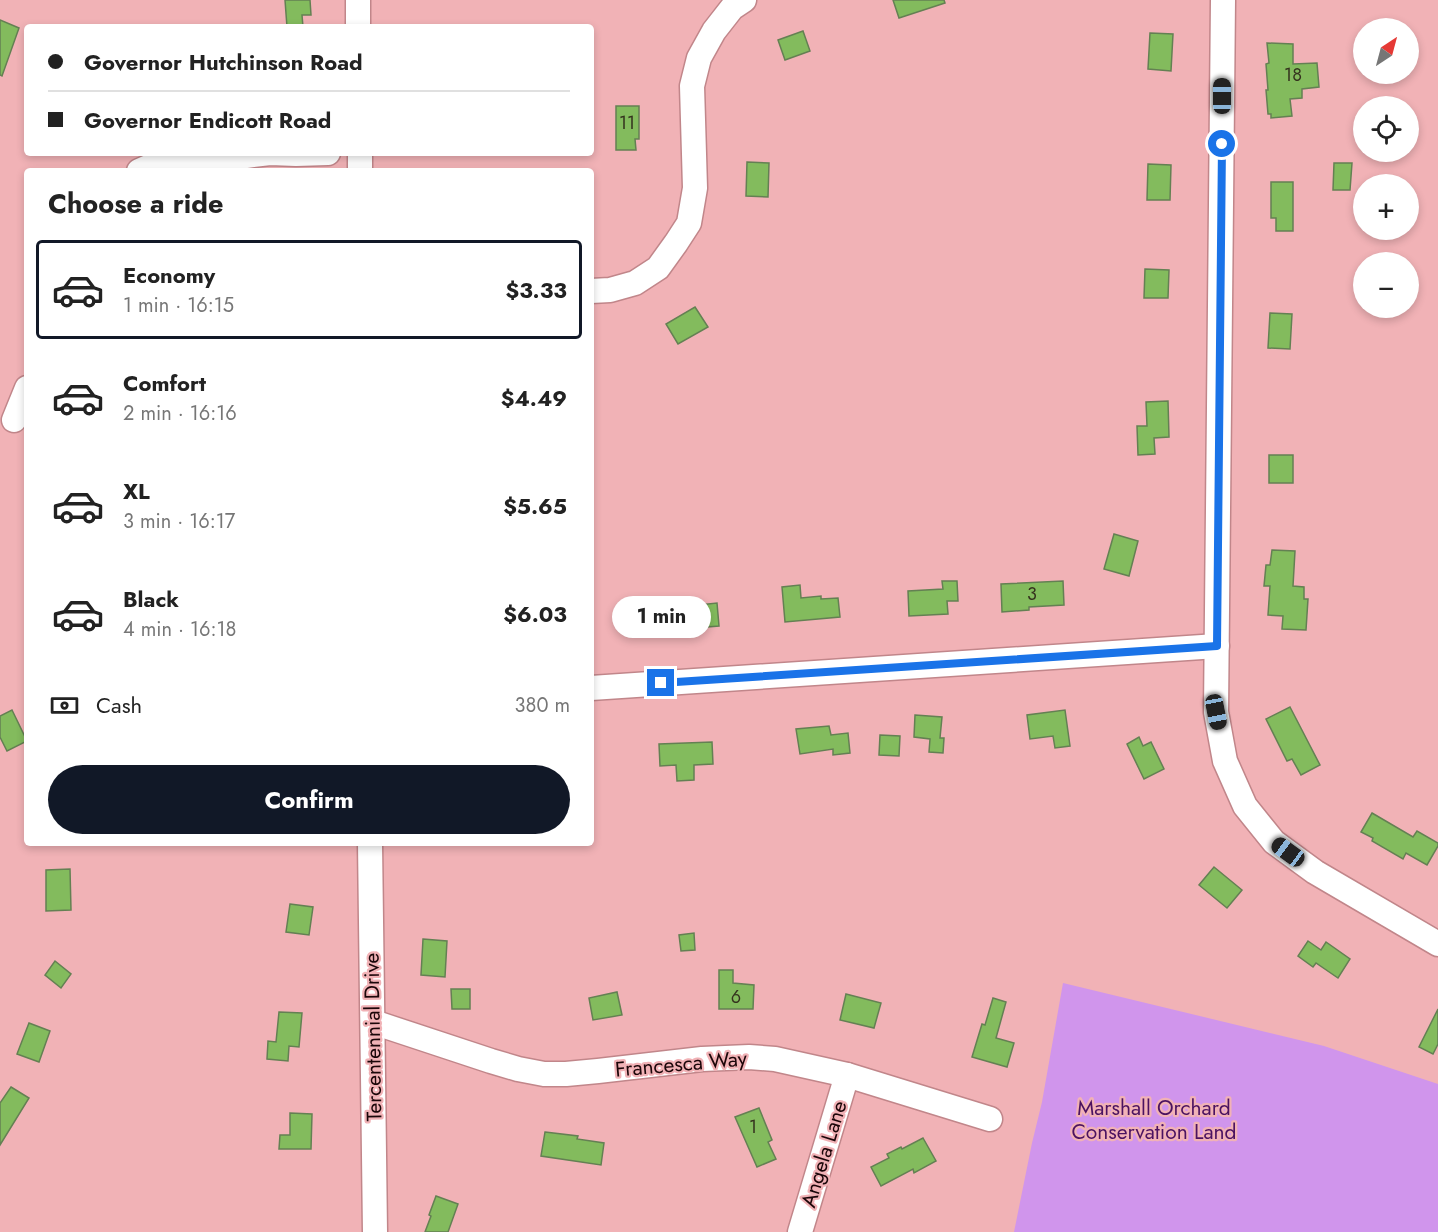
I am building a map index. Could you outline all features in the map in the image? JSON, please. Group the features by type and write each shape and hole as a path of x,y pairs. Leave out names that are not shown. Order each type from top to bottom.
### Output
{"street":[{"path":"358,0 358,24"},
{"path":"594,291 610,290 635,283 658,268 689,223 695,188 692,86 699,58 714,31 732,8 744,0"},
{"path":"1223,0 1216,712 1225,761 1245,806 1274,842 1315,872 1438,944"},
{"path":"146,168 155,164 196,157 246,156"},
{"path":"14,421 24,396"},
{"path":"594,687 1217,646"},
{"name":"Tercentennial Drive","path":"370,846 375,1232"},
{"name":"Francesca Way","path":"373,1022 500,1064 544,1074 566,1074 702,1059 749,1057 775,1059 847,1076 990,1119"},
{"name":"Angela Lane","path":"800,1232 847,1076"}],"green space":[{"name":"Marshall Orchard Conservation Land","path":"1063,983 1324,1046 1438,1084 1438,1232 1014,1232 1042,1102"}],"building":[{"path":"285,0 310,0 311,15 302,15 303,24 287,24"},
{"path":"893,0 944,0 945,3 899,18"},
{"path":"0,20 19,28 2,76 0,75"},
{"path":"803,31 810,51 785,60 778,40"},
{"path":"1150,33 1173,34 1171,71 1148,69"},
{"path":"1267,43 1293,44 1293,64 1317,63 1319,87 1302,89 1302,98 1290,99 1292,116 1271,118 1271,114 1268,114"},
{"path":"616,106 639,106 639,139 635,139 636,150 616,150"},
{"path":"747,162 769,163 768,197 746,196"},
{"path":"1334,163 1352,163 1350,190 1333,190"},
{"path":"1148,164 1171,165 1170,200 1147,200"},
{"path":"1271,182 1293,182 1293,231 1276,231 1276,218 1271,218"},
{"path":"1145,269 1169,270 1168,298 1144,298"},
{"path":"695,307 708,327 678,344 666,324"},
{"path":"1270,313 1292,314 1290,349 1268,348"},
{"path":"1168,401 1169,437 1154,438 1155,454 1138,455 1137,426 1147,426 1146,402"},
{"path":"1269,455 1293,455 1293,483 1269,483"},
{"path":"1114,534 1138,541 1129,576 1104,569"},
{"path":"1272,550 1295,551 1293,586 1304,587 1304,599 1308,599 1306,630 1282,629 1283,616 1268,615 1270,586 1264,586 1266,565 1270,565"},
{"path":"942,581 957,581 958,601 947,601 948,614 909,616 908,591 943,589"},
{"path":"1063,581 1064,605 1029,607 1029,610 1002,612 1001,584"},
{"path":"800,585 801,598 821,596 821,599 838,598 840,617 785,622 782,587"},
{"path":"717,603 719,626 682,629 680,607"},
{"path":"1290,707 1320,765 1301,775 1292,759 1287,761 1266,719"},
{"path":"12,710 24,735 24,742 7,751 0,737 0,716"},
{"path":"1065,710 1070,746 1055,748 1053,736 1030,739 1027,715"},
{"path":"915,715 942,717 940,738 944,738 943,753 929,752 930,739 914,737"},
{"path":"829,726 831,735 848,733 850,753 833,755 833,749 800,754 796,729"},
{"path":"880,735 900,736 899,756 879,755"},
{"path":"1139,737 1143,746 1151,742 1164,769 1144,779 1127,744"},
{"path":"712,742 713,764 694,765 694,780 677,781 676,765 660,766 659,744"},
{"path":"1372,813 1413,837 1417,831 1438,843 1427,865 1406,853 1403,859 1361,832"},
{"path":"1214,867 1242,890 1227,908 1199,885"},
{"path":"70,869 71,910 46,911 46,870"},
{"path":"290,904 313,907 309,935 286,932"},
{"path":"694,933 695,950 681,951 679,935"},
{"path":"423,939 447,941 445,977 421,975"},
{"path":"1308,941 1321,950 1326,942 1350,959 1338,978 1316,963 1313,967 1298,956"},
{"path":"55,961 71,974 61,988 45,975"},
{"path":"719,970 733,970 733,983 754,985 753,1009 719,1009"},
{"path":"451,989 470,989 470,1009 452,1009"},
{"path":"617,992 622,1015 593,1020 589,998"},
{"path":"846,994 881,1003 874,1028 840,1020"},
{"path":"993,998 1006,1002 996,1038 1014,1043 1007,1067 972,1057"},
{"path":"1438,1009 1438,1044 1433,1054 1419,1047"},
{"path":"279,1012 302,1013 299,1047 289,1046 288,1061 267,1059 268,1041 276,1042"},
{"path":"29,1023 50,1031 39,1062 17,1054"},
{"path":"11,1087 29,1098 0,1145 0,1103"},
{"path":"759,1108 772,1140 768,1142 776,1159 757,1167 735,1117"},
{"path":"290,1113 312,1114 311,1149 279,1149 280,1135 290,1135"},
{"path":"545,1132 578,1136 577,1139 604,1143 601,1165 541,1156"},
{"path":"923,1138 936,1161 914,1173 913,1169 881,1186 871,1167 889,1158 887,1154"},
{"path":"436,1196 458,1204 448,1232 425,1232"}],"route":[{"path":"661,683 1217,646 1222,144"}]}
